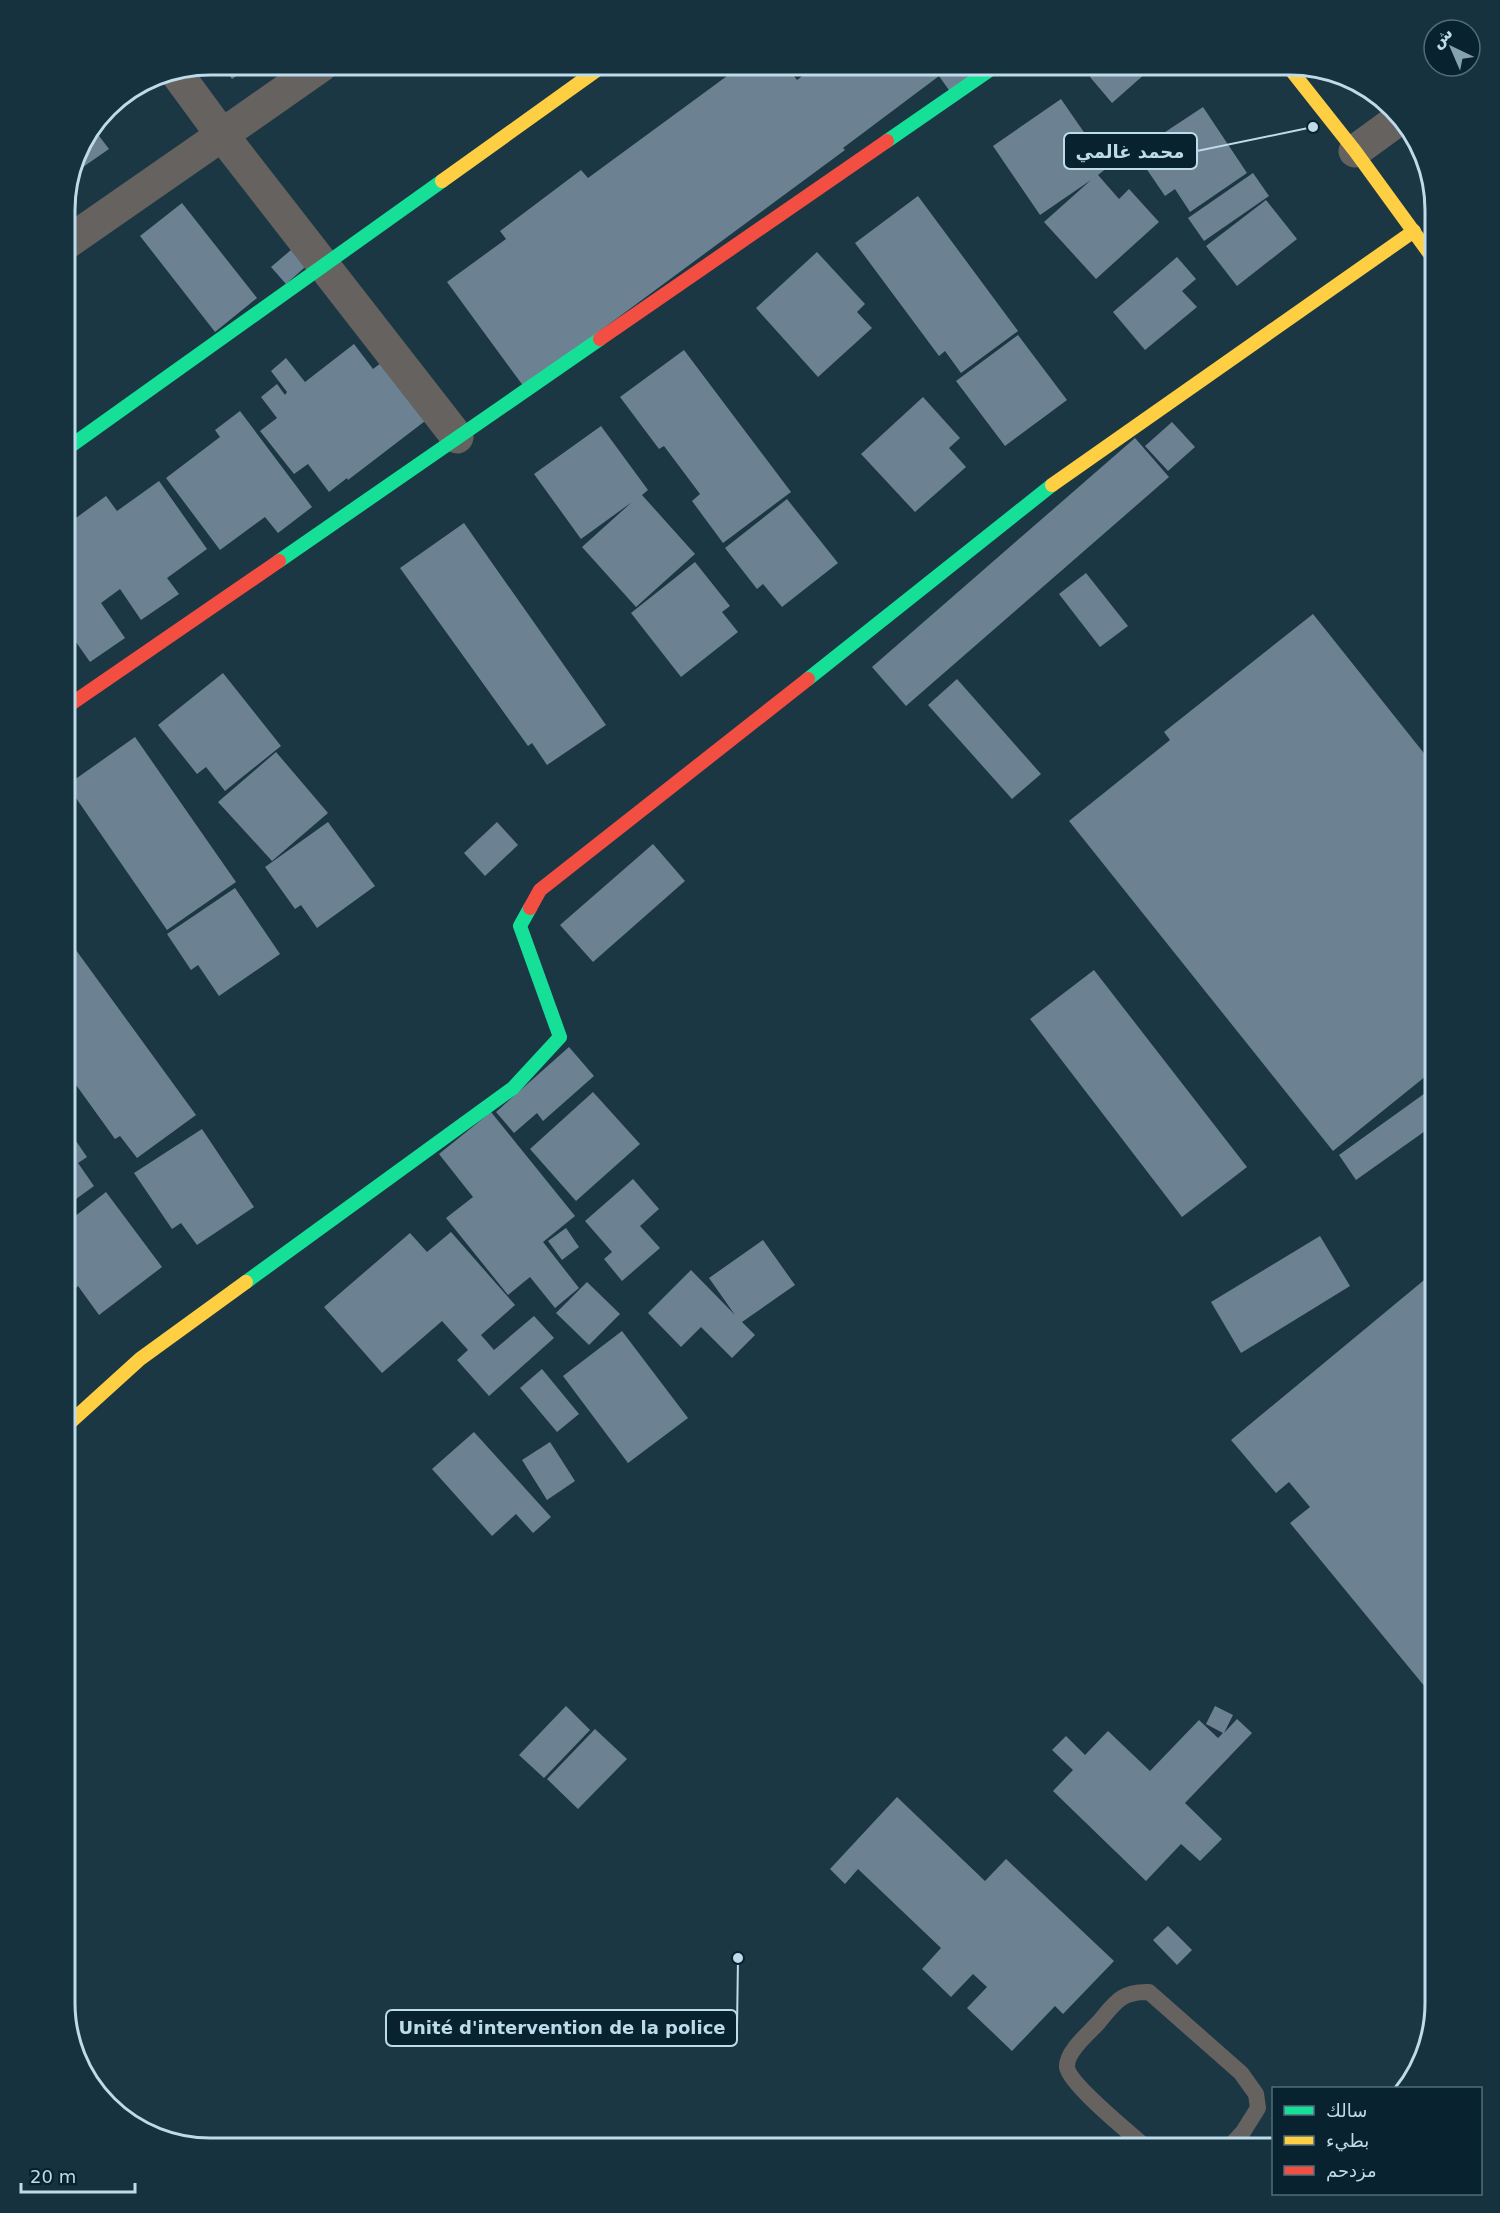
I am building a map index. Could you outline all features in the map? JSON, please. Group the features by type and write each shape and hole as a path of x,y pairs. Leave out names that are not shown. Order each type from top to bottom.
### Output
{"street":[{"path":"75,237 307,75"},
{"path":"75,443 590,75"},
{"path":"75,701 982,75"},
{"path":"1295,75 1355,151 1425,246"},
{"path":"181,79 457,437"},
{"path":"1355,151 1393,123"},
{"path":"75,1418 140,1359 513,1088 560,1037 520,926 540,890 1059,480 1414,231"}],"lane":[{"path":"1136,2138 1080,2088 1070,2076 1067,2066 1071,2054 1122,1996 1136,1992 1149,1992 1240,2073 1256,2094 1258,2108 1237,2138"}],"building":[{"path":"728,75 793,75 797,80 804,75 975,75 951,93 939,76 843,148 845,150 524,387 447,282 506,239 500,231 581,170 588,178"},
{"path":"1092,75 1144,75 1112,103 1090,77"},
{"path":"1061,99 1108,167 1098,175 1119,199 1129,189 1159,222 1096,279 1044,222 1091,180 1040,215 993,146"},
{"path":"1203,107 1247,173 1190,212 1175,189 1165,196 1135,152"},
{"path":"98,135 109,149 82,168"},
{"path":"1253,173 1269,196 1204,241 1188,218"},
{"path":"918,196 1018,331 961,373 945,351 939,356 855,243"},
{"path":"1266,200 1297,239 1237,286 1206,246"},
{"path":"182,203 257,298 215,332 140,236"},
{"path":"298,244 312,261 286,284 271,267"},
{"path":"817,252 865,304 857,312 872,328 818,377 756,308"},
{"path":"1177,257 1196,279 1182,291 1197,307 1145,350 1113,312"},
{"path":"1018,335 1067,400 1005,446 956,381"},
{"path":"354,344 373,369 385,360 429,418 329,492 308,464 294,474 260,431 277,418 261,397 277,384 285,395 287,392 271,371 286,358 305,382"},
{"path":"684,350 791,492 723,543 692,501 700,494 664,446 659,449 620,397"},
{"path":"923,397 960,438 949,448 966,467 915,512 861,454"},
{"path":"240,411 312,507 278,533 265,517 220,550 166,478 220,437 215,430"},
{"path":"1172,422 1195,447 1168,471 1145,446"},
{"path":"601,426 648,490 642,495 695,554 636,607 582,547 632,502 581,539 534,474"},
{"path":"1135,438 1169,477 906,706 872,667"},
{"path":"159,481 207,549 167,578 179,594 141,620 120,589 101,603 125,638 90,662 75,643 75,519 106,496 117,511"},
{"path":"787,499 838,563 782,607 763,584 757,589 725,548"},
{"path":"464,523 606,725 547,765 532,743 528,746 400,568"},
{"path":"695,562 730,606 722,612 738,632 681,677 631,613"},
{"path":"1086,573 1128,626 1100,647 1059,594"},
{"path":"1313,614 1425,754 1425,1077 1333,1151 1069,821 1170,740 1164,732"},
{"path":"223,673 281,746 225,791 206,767 197,774 158,725"},
{"path":"957,679 1041,774 1012,799 928,705"},
{"path":"135,737 236,882 167,930 75,797 75,779"},
{"path":"276,752 328,813 272,861 218,802"},
{"path":"328,822 375,886 317,928 301,905 295,909 265,867"},
{"path":"497,822 518,845 485,876 464,853"},
{"path":"653,844 685,881 593,962 560,925"},
{"path":"235,888 280,954 219,996 198,965 191,970 167,934"},
{"path":"75,949 196,1115 137,1158 120,1136 115,1139 75,1083"},
{"path":"1094,970 1247,1167 1182,1217 1030,1019"},
{"path":"569,1047 594,1076 543,1121 537,1113 514,1133 496,1112"},
{"path":"593,1092 640,1144 576,1201 530,1149"},
{"path":"1425,1093 1425,1131 1356,1180 1339,1155"},
{"path":"491,1112 575,1216 543,1242 579,1288 555,1308 530,1277 508,1295 446,1218 473,1197 439,1154"},
{"path":"202,1129 254,1207 197,1245 181,1223 172,1229 134,1173"},
{"path":"75,1140 87,1157 78,1163 94,1186 75,1200"},
{"path":"633,1179 659,1209 640,1226 660,1248 622,1281 604,1259 612,1252 585,1221"},
{"path":"106,1192 162,1267 99,1315 78,1286 75,1289 75,1216"},
{"path":"566,1228 579,1247 562,1260 548,1241"},
{"path":"451,1232 515,1305 481,1335 494,1350 534,1316 554,1338 489,1396 457,1360 468,1350 442,1321 382,1373 324,1307 410,1233 427,1252"},
{"path":"1320,1236 1350,1286 1241,1353 1211,1302"},
{"path":"763,1240 795,1285 742,1322 755,1335 732,1358 701,1327 681,1347 648,1313 691,1270 735,1315 709,1278"},
{"path":"1425,1279 1425,1687 1290,1523 1310,1507 1289,1482 1276,1493 1231,1440"},
{"path":"587,1282 620,1314 589,1345 556,1313"},
{"path":"622,1331 688,1418 628,1463 563,1376"},
{"path":"542,1369 579,1414 557,1432 520,1388"},
{"path":"474,1432 551,1517 533,1533 516,1514 492,1536 432,1469"},
{"path":"550,1442 575,1481 547,1500 522,1460"},
{"path":"566,1706 590,1730 544,1778 519,1755"},
{"path":"1215,1706 1233,1715 1224,1733 1237,1719 1252,1733 1185,1803 1222,1839 1200,1861 1181,1844 1146,1881 1053,1791 1073,1770 1052,1750 1066,1736 1085,1755 1108,1731 1150,1771 1199,1720 1218,1738 1223,1733 1206,1724"},
{"path":"595,1729 627,1759 578,1809 547,1779"},
{"path":"897,1797 985,1881 1006,1859 1114,1961 1063,2014 1055,2006 1012,2051 967,2008 987,1987 973,1974 951,1997 922,1969 941,1948 858,1869 845,1884 830,1869"},
{"path":"1168,1926 1192,1950 1177,1965 1153,1940"}],"traffic: fast":[{"path":"887,141 983,75"},
{"path":"75,443 442,181"},
{"path":"279,561 600,339"},
{"path":"808,679 1052,485"},
{"path":"246,1282 513,1088 560,1037 520,926 530,908"}],"traffic: slow":[{"path":"442,181 590,75"},
{"path":"1295,75 1355,151 1425,247"},
{"path":"1052,485 1414,231"},
{"path":"75,1418 140,1359 246,1282"}],"traffic: jam":[{"path":"600,339 887,141"},
{"path":"75,701 279,561"},
{"path":"530,908 540,890 808,679"}],"place":[{"name":"محمد غالمي","path":"1313,127"},
{"name":"Unité d'intervention de la police","path":"738,1958"}]}
